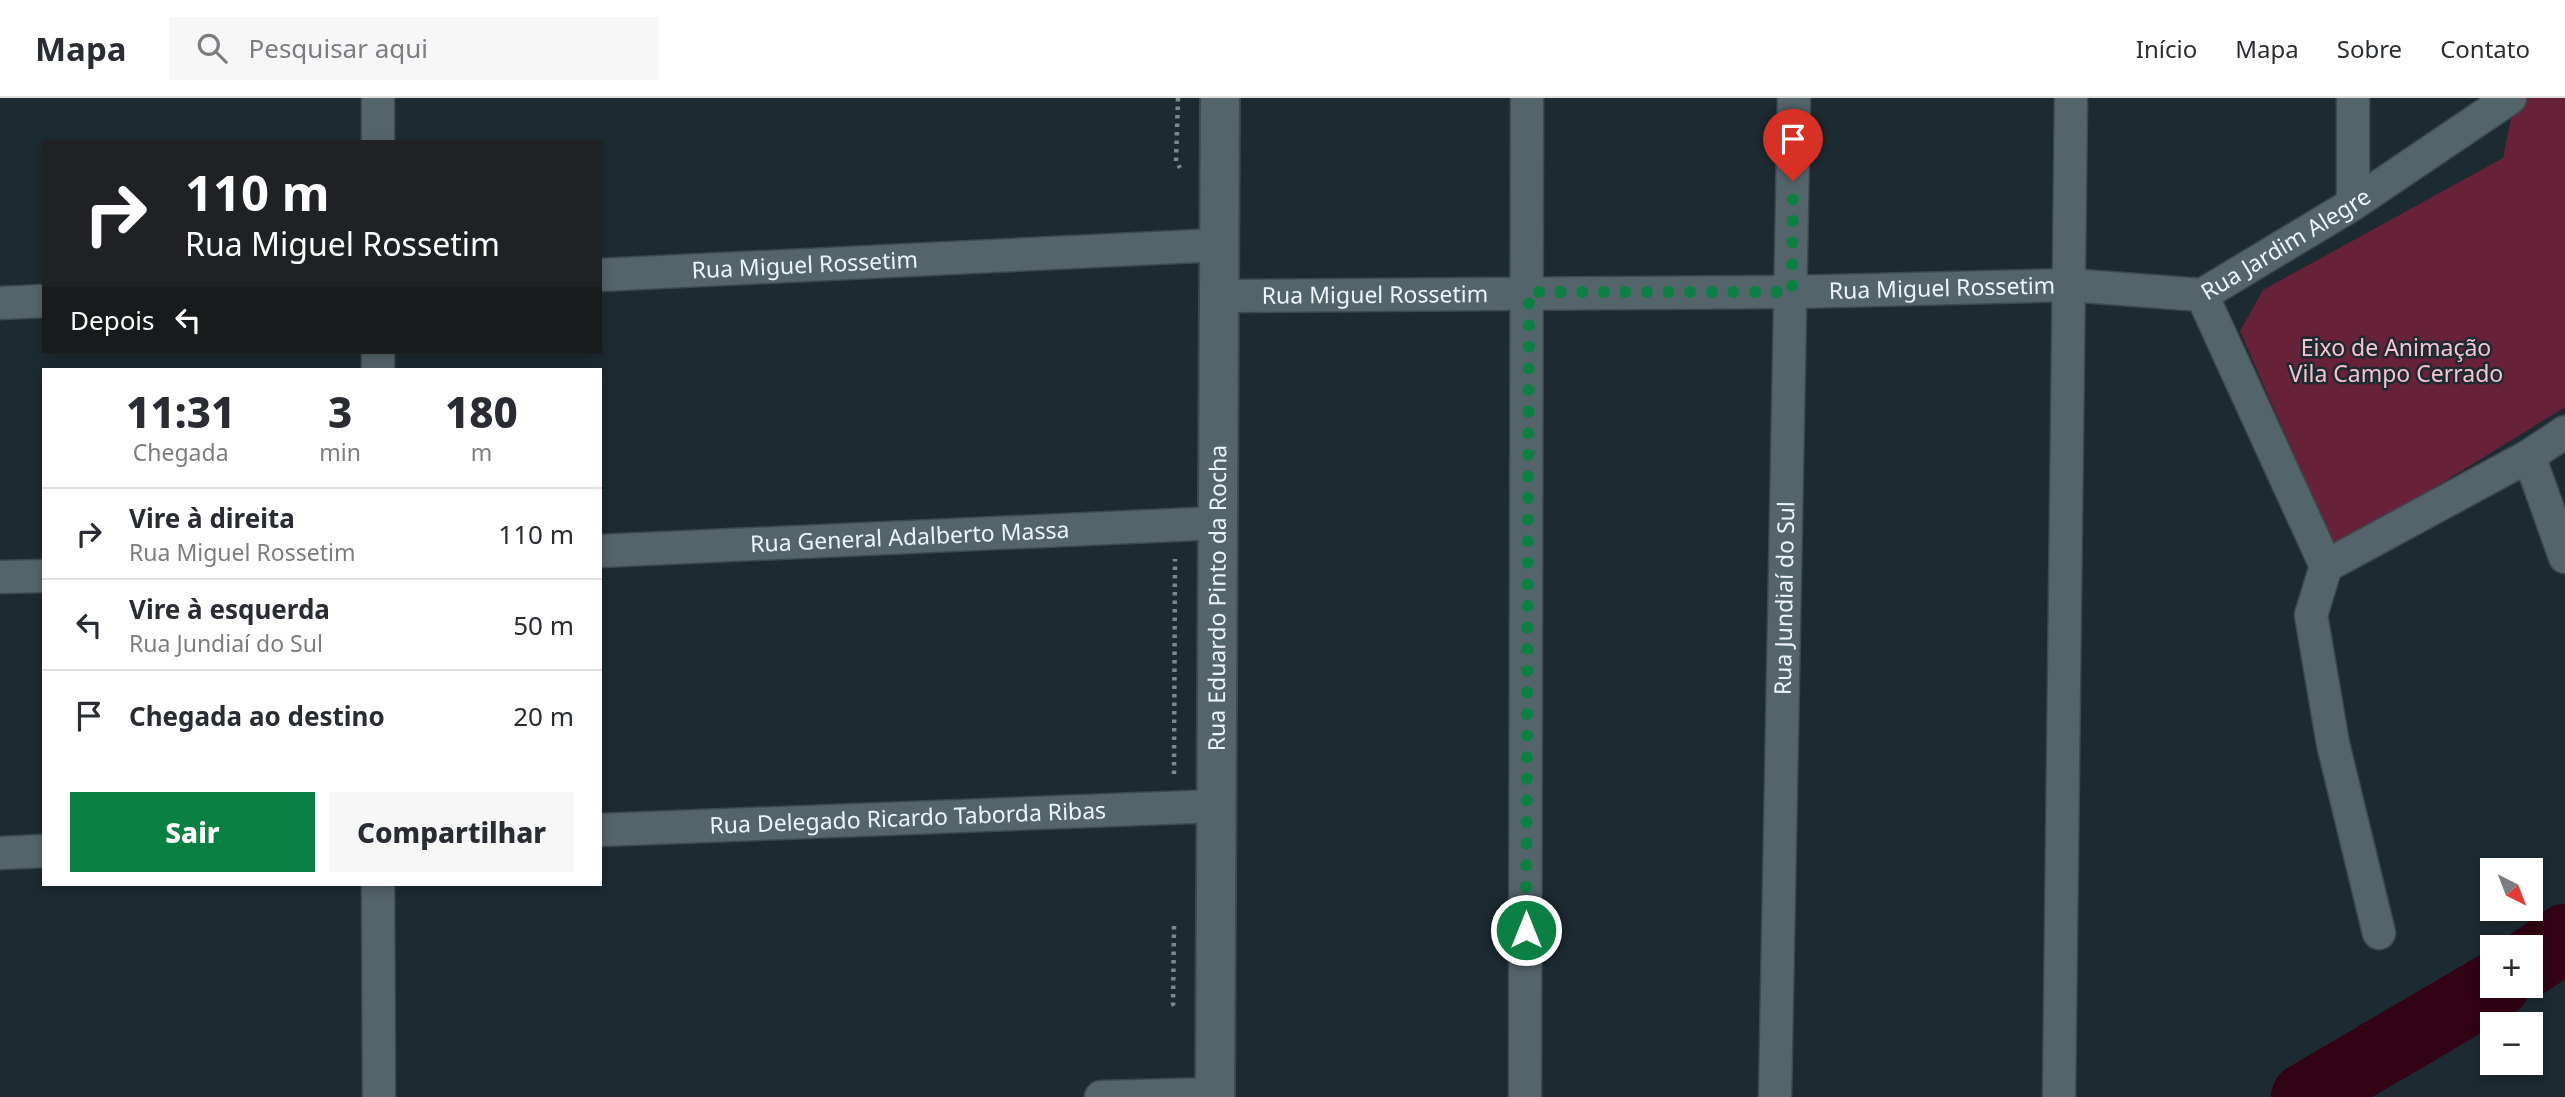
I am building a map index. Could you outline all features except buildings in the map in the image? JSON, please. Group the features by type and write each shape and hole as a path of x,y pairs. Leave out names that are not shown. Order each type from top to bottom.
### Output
{"main road":[{"name":"Rua Eduardo Pinto da Rocha","path":"1215,1096 1220,98"}],"street":[{"path":"377,98 378,140"},
{"path":"1525,1097 1529,292 1527,98"},
{"name":"Rua Jundiaí do Sul","path":"1775,1097 1794,98"},
{"path":"2059,1097 2071,98"},
{"path":"2353,98 2354,204"},
{"name":"Rua Jardim Alegre","path":"2326,566 2202,295 2354,204 2510,98"},
{"name":"Rua Miguel Rossetim","path":"602,275 1219,245"},
{"name":"Rua Miguel Rossetim","path":"1219,296 1792,292 2069,285 2202,295"},
{"path":"0,303 42,301"},
{"path":"2379,933 2333,744 2311,615 2326,566 2529,456 2565,432"},
{"path":"2529,456 2565,556"},
{"name":"Rua General Adalberto Massa","path":"602,551 1218,523"},
{"path":"0,578 42,576"},
{"name":"Rua Delegado Ricardo Taborda Ribas","path":"602,830 1217,806"},
{"path":"0,853 42,851"},
{"path":"378,886 379,1097"},
{"path":"1101,1097 1215,1096"}],"path":[{"path":"1174,788 1175,556"}],"green space":[{"name":"Eixo de Animação Vila Campo Cerrado","path":"2515,98 2565,98 2565,407 2335,549 2240,331 2263,290 2503,158"}],"waterway":[{"path":"2543,953 2565,938"},
{"path":"2305,1097 2480,994"}],"route":[{"path":"1526,930 1529,292 1792,292 1793,181"}]}
